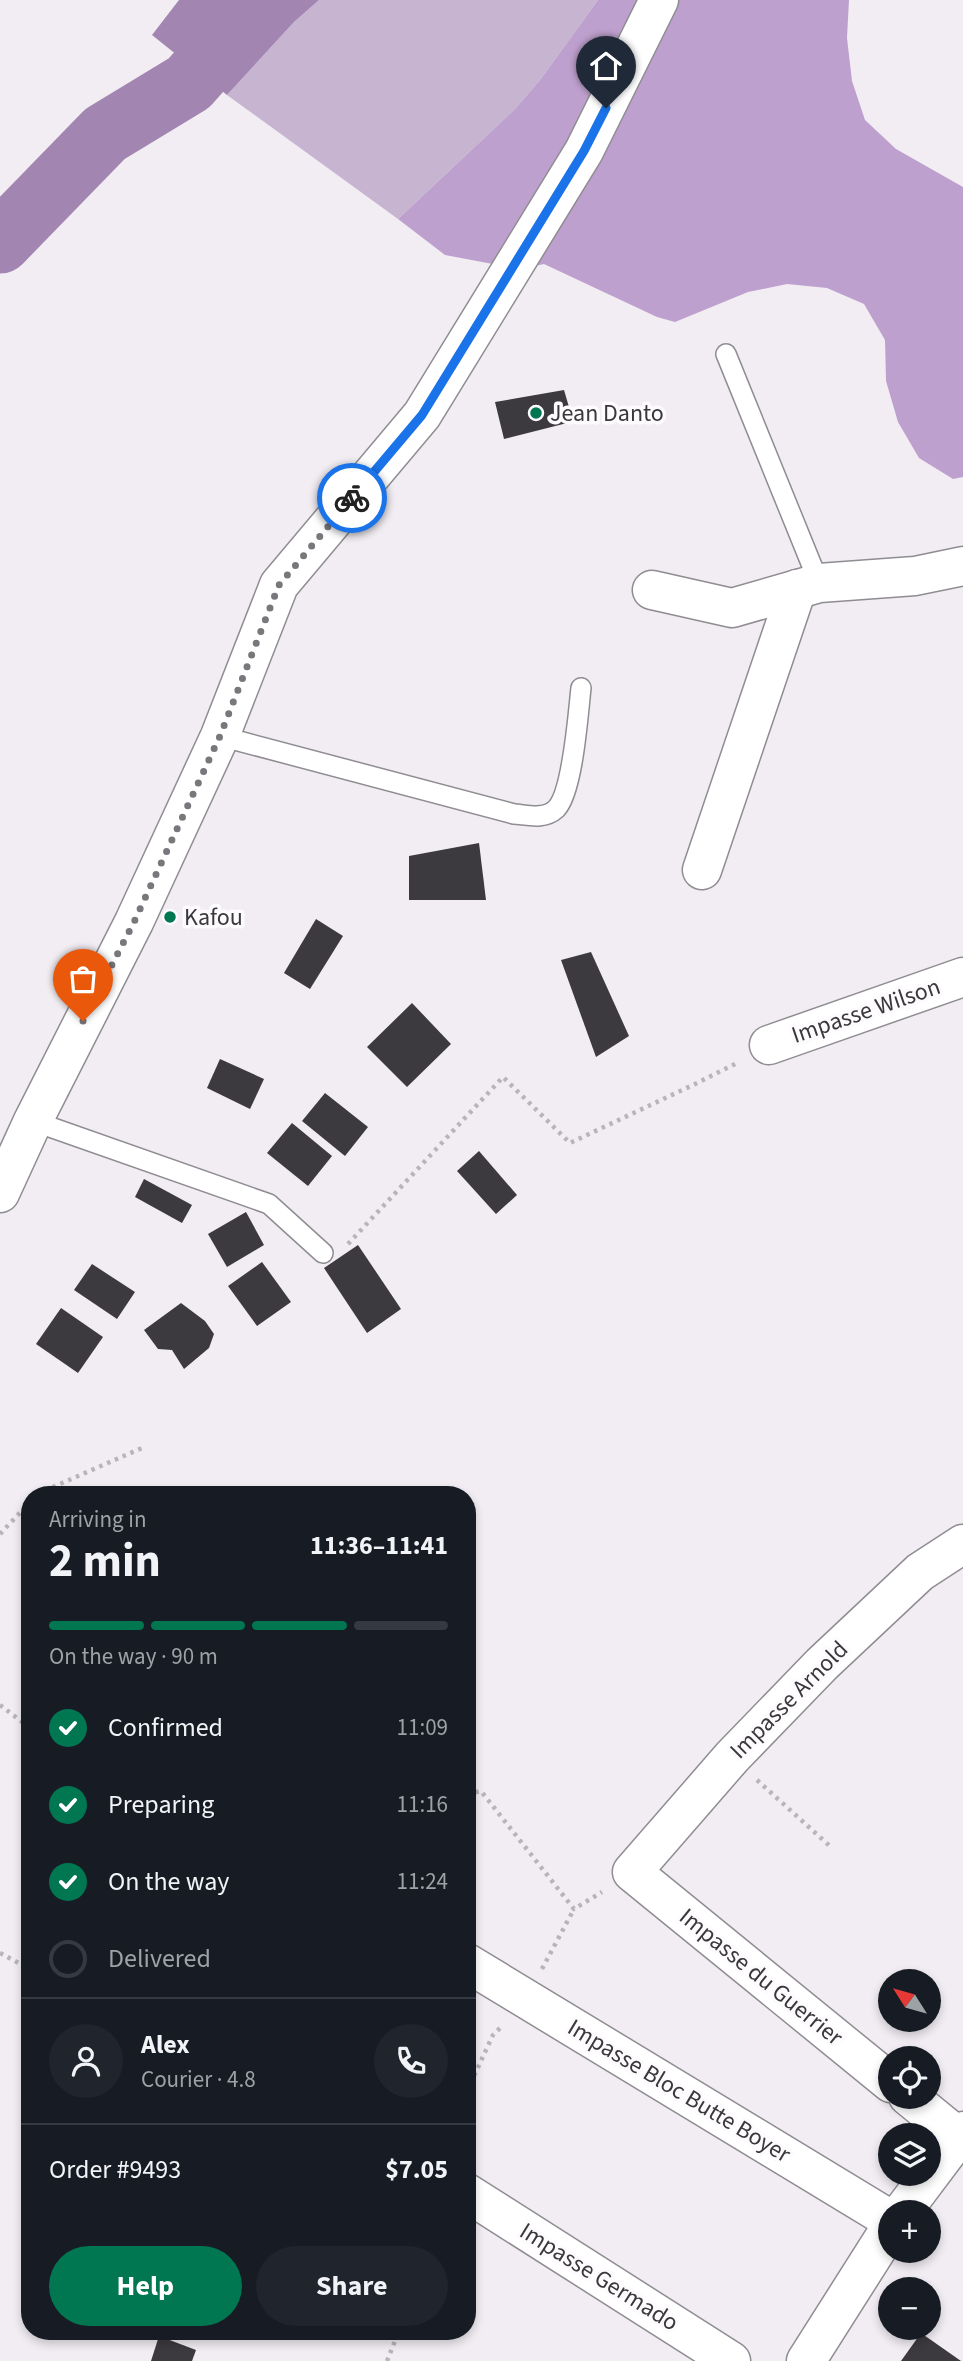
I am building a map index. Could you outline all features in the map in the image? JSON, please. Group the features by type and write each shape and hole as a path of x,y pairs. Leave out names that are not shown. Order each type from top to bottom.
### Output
{"street":[{"path":"0,1193 33,1121 134,922 220,736 279,585 422,415 584,151 659,0"},
{"path":"652,590 732,608 808,586 915,576 963,566"},
{"path":"702,870 808,586"},
{"name":"Impasse Wilson","path":"769,1045 963,977"},
{"name":"Impasse Arnold","path":"632,1872 732,1757 822,1664 920,1572 963,1544"},
{"name":"Impasse du Guerrier","path":"632,1872 878,2071"},
{"name":"Impasse Bloc Butte Boyer","path":"476,1968 878,2212"},
{"path":"910,2200 960,2134 926,2109"},
{"name":"Impasse Germado","path":"476,2199 731,2361"},
{"path":"806,2361 878,2247"}],"lane":[{"path":"726,354 808,586"},
{"path":"220,736 514,814 542,817 556,808 564,792 572,763 581,688"},
{"path":"33,1121 269,1204 323,1253"}],"path":[{"path":"323,1253 340,1253 503,1077 570,1143 693,1086 769,1045"},
{"path":"55,1486 142,1448"},
{"path":"0,1534 21,1512"},
{"path":"0,1705 21,1721"},
{"path":"732,1757 832,1848"},
{"path":"476,1792 481,1791 574,1909 632,1872"},
{"path":"0,1953 21,1964"},
{"path":"387,2361 395,2340"}],"shaded area":[{"path":"179,0 319,0 294,22 227,95 152,35"},
{"path":"319,0 598,0 540,80 515,109 398,219 227,95 294,22"},
{"path":"598,0 849,0 847,38 852,81 865,120 896,149 963,187 963,477 953,479 919,458 898,422 886,381 885,340 864,304 827,288 787,284 748,292 675,322 657,317 544,264 520,269 445,255 398,219 515,109 540,80"}],"building":[{"name":"Jean Danto","path":"564,390 569,407 579,420 504,439 495,402"},
{"path":"479,843 486,900 409,900 409,856"},
{"path":"316,919 343,936 310,989 284,973"},
{"path":"591,952 629,1036 596,1057 561,960"},
{"path":"412,1003 451,1044 407,1087 367,1047"},
{"path":"220,1059 264,1079 250,1109 207,1088"},
{"path":"325,1093 368,1127 345,1156 302,1121"},
{"path":"292,1123 332,1156 308,1186 267,1153"},
{"path":"479,1151 517,1195 496,1214 457,1171"},
{"path":"144,1179 192,1205 182,1223 135,1197"},
{"path":"246,1212 264,1245 227,1267 208,1234"},
{"path":"358,1245 401,1309 367,1333 324,1268"},
{"path":"262,1262 291,1302 257,1326 228,1286"},
{"path":"92,1264 135,1292 117,1319 74,1290"},
{"path":"181,1303 205,1321 214,1334 209,1348 184,1369 172,1350 158,1349 144,1330"},
{"path":"61,1308 103,1337 78,1373 36,1344"},
{"path":"158,2340 170,2340 196,2350 192,2361 151,2361"},
{"path":"916,2340 931,2340 961,2361 901,2361"}],"waterway":[{"path":"0,242 105,134 189,83 262,0"}],"way so far":[{"path":"83,1021 134,922 220,736 279,585 352,498"}],"place":[{"name":"Jean Danto","path":"536,413"},
{"name":"Kafou","path":"170,917"}],"route":[{"path":"352,498 422,415 584,151 606,108"}]}
